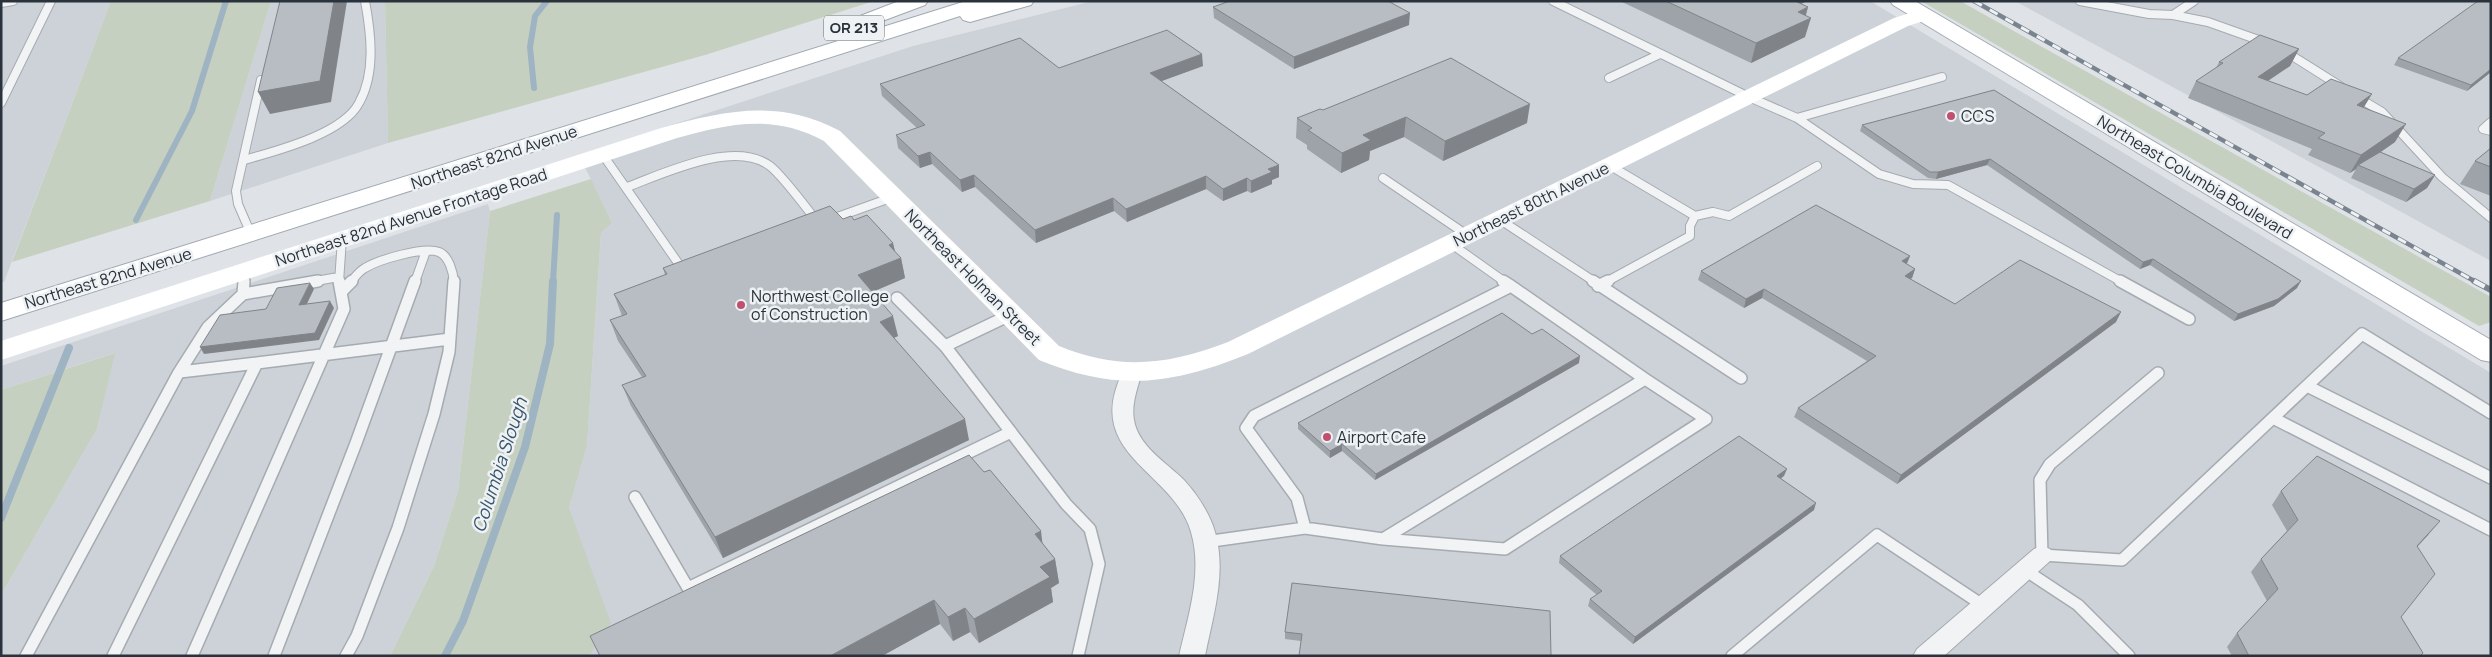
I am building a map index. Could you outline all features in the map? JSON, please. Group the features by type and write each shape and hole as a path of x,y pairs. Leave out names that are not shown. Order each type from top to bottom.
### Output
{"main road":[{"path":"803,44 918,1"},
{"name":"Northeast 82nd Avenue","path":"771,62 803,44 941,1"},
{"name":"Northeast 82nd Avenue","path":"1,312 248,225 771,62 840,48 987,1"},
{"path":"840,48 956,20 1024,1"},
{"name":"Northeast Columbia Boulevard","path":"1900,1 2491,353"},
{"name":"Northeast 80th Avenue","path":"1132,372 1167,370 1208,361 1901,22 1923,15"},
{"name":"Northeast 82nd Avenue Frontage Road","path":"1,351 244,283 342,240 669,133 726,119 763,116 798,120 824,131"},
{"name":"Northeast Holman Street","path":"824,131 841,145 1049,353 1085,368 1132,372"},
{"name":"Northeast 82nd Avenue","path":"1,292 248,225"}],"street":[{"path":"1132,372 1124,399 1123,422 1132,440 1182,493 1196,515 1205,542 1206,581 1192,656"},
{"path":"1926,656 2033,562"}],"lane":[{"path":"1,3 13,1"},
{"path":"1,103 51,1"},
{"path":"244,160 277,151 308,139 349,115 359,105 371,42 365,1"},
{"path":"1553,1 1749,97 1797,118 1879,174 1892,180 1921,186 1948,185 2189,319"},
{"path":"2080,1 2120,10 2173,14 2235,31 2283,50 2382,112 2442,177 2491,218"},
{"path":"2173,14 2194,1"},
{"path":"1609,78 1660,54"},
{"path":"248,225 238,204 236,191 244,160 248,126 265,68"},
{"path":"1797,118 1942,77"},
{"path":"2491,122 2484,129 2491,131"},
{"path":"603,155 685,273 694,270"},
{"path":"627,187 723,156 748,155 761,159 770,166 819,224"},
{"path":"1609,165 1695,216 1713,212 1729,216 1817,166"},
{"path":"1205,542 1305,528 1384,539 1505,550 1706,419 1510,286 1458,239 1383,178"},
{"path":"810,227 893,197"},
{"path":"1598,286 1690,236 1690,226 1695,216"},
{"path":"1499,219 1598,286 1741,378"},
{"path":"192,656 344,309 338,277 342,240"},
{"path":"274,656 392,346 426,251"},
{"path":"342,291 363,269 376,262 409,252 439,252 448,259 454,279 449,352 434,414 398,528 357,636 346,656"},
{"path":"26,656 180,372 208,327 244,283 338,277"},
{"path":"1305,528 1296,498 1246,428 1254,416 1510,286"},
{"path":"897,298 945,346 1066,504 1090,529 1099,564 1078,656"},
{"path":"945,346 1010,315"},
{"path":"2033,562 2122,560 2362,334 2491,413"},
{"path":"180,372 450,339"},
{"path":"113,656 257,363"},
{"path":"2033,562 2040,480 2050,464 2158,373"},
{"path":"1384,539 1645,379"},
{"path":"2307,386 2491,478"},
{"path":"2273,418 2491,530"},
{"path":"635,497 688,588 1011,432"},
{"path":"1732,656 1877,535 1984,606"},
{"path":"2033,562 2129,656"}],"shaded area":[{"path":"1,1 111,1 4,282 1,283"},
{"path":"271,1 385,1 388,143 210,201"},
{"path":"1093,1 1870,1 2491,373 2491,656 589,656 569,508 587,446 601,233 612,223 579,155 913,46"},
{"path":"2015,1 2491,1 2491,261"},
{"path":"488,204 490,211 458,491 434,566 390,656 1,656 1,595 97,429 114,353 1,390 1,366"}],"green space":[{"path":"111,1 271,1 210,201 12,262"},
{"path":"385,1 874,1 705,55 388,143"},
{"path":"1921,1 1960,1 2491,297 2491,322 2479,326"},
{"path":"591,179 612,223 601,233 587,446 569,508 611,623 589,656 390,656 434,566 458,491 490,211"},
{"path":"115,353 97,429 1,595 1,390"}],"building":[{"path":"280,1 334,1 320,81 258,92"},
{"path":"1230,1 1388,1 1410,13 1294,57 1213,7"},
{"path":"1666,1 1795,1 1808,7 1798,12 1811,18 1756,43"},
{"path":"2478,1 2491,1 2491,69 2471,85 2398,58"},
{"path":"1167,30 1202,54 1150,73 1279,165 1268,169 1272,172 1251,181 1247,178 1223,189 1206,176 1126,209 1113,198 1035,230 974,175 960,180 930,152 918,156 896,135 925,125 880,84 1020,38 1059,68"},
{"path":"2260,35 2299,49 2258,77 2307,95 2331,79 2372,94 2357,105 2406,124 2361,155 2318,138 2325,133 2196,81 2223,63 2219,62"},
{"path":"1451,58 1530,104 1445,141 1406,117 1363,135 1371,140 1342,153 1308,130 1312,128 1297,118 1320,109 1323,110"},
{"path":"1994,90 2301,281 2278,299 2238,314 2153,259 2143,262 1990,159 1938,172 1930,172 1862,125"},
{"path":"2491,148 2491,167 2475,161"},
{"path":"2380,152 2435,175 2414,189 2358,165"},
{"path":"1816,205 1910,256 1902,261 1915,269 1905,276 1955,304 2020,260 2121,312 1901,475 1798,408 1876,356 1764,289 1746,299 1701,271"},
{"path":"830,206 843,219 851,216 854,220 867,215 893,243 889,245 901,258 858,275 893,316 880,322 965,419 715,537 622,385 646,376 610,320 627,314 614,294 667,274 663,268"},
{"path":"310,283 299,305 330,301 315,333 200,347 220,315 266,309 277,288"},
{"path":"1502,313 1532,334 1542,329 1580,356 1376,474 1342,444 1330,451 1298,423"},
{"path":"1739,436 1787,469 1777,476 1816,503 1635,637 1590,599 1602,591 1560,556"},
{"path":"969,455 984,472 990,470 1041,531 1035,534 1055,559 1040,567 1050,577 974,619 965,608 948,617 934,600 830,656 600,656 590,636"},
{"path":"2317,456 2440,521 2417,546 2435,574 2401,617 2423,653 2420,656 2249,656 2237,633 2278,589 2261,559 2298,520 2281,491"},
{"path":"1292,583 1550,611 1551,656 1299,656 1302,634 1285,632"}],"waterway":[{"name":"Columbia Slough","path":"136,220 192,111 226,1"},
{"name":"Columbia Slough","path":"534,88 530,47 535,16 547,1"},
{"name":"Columbia Slough","path":"553,282 557,215"},
{"name":"Columbia Slough","path":"445,656 463,621 525,447 550,344 553,281"},
{"name":"Columbia Slough","path":"1,518 69,348"}],"railway":[{"path":"1974,1 2476,282"},
{"path":"2474,281 2491,290"}],"place":[{"name":"CCS","path":"1951,116"},
{"name":"Northwest College of Construction","path":"741,305"},
{"name":"Airport Cafe","path":"1327,437"}]}
